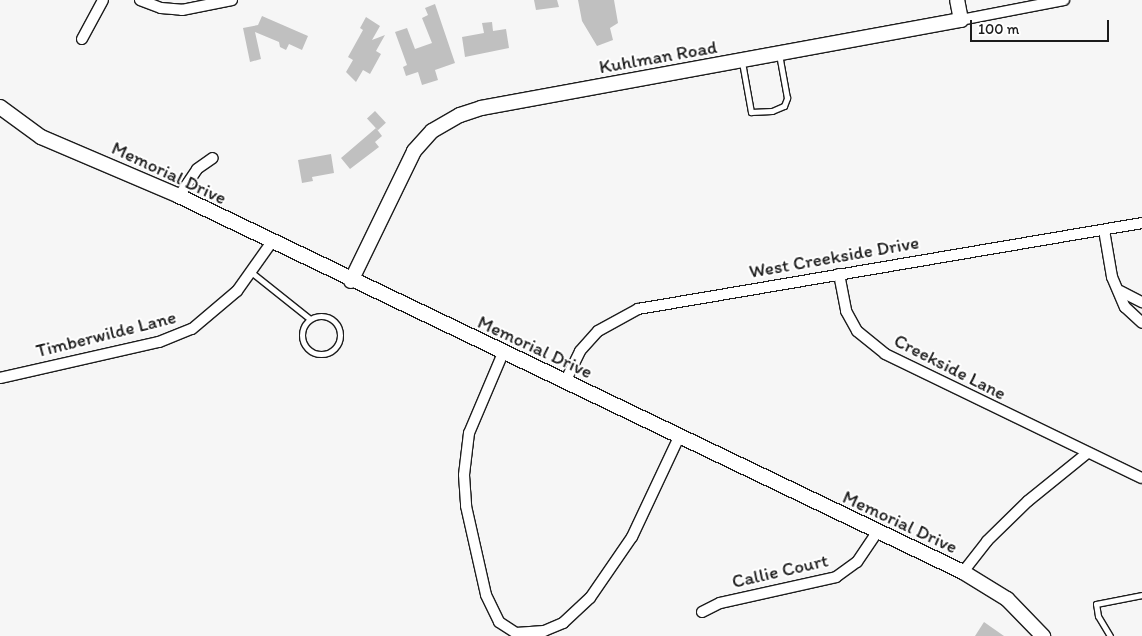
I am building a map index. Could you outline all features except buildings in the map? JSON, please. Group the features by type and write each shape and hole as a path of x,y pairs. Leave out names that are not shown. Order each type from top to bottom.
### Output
{"street":[{"path":"82,39 103,0"},
{"path":"140,0 161,8 182,10 232,0"},
{"path":"957,0 961,20"},
{"name":"Kuhlman Road","path":"351,281 410,160 432,131 443,123 473,110 1064,0"},
{"name":"Memorial Drive","path":"0,106 42,137 179,196 351,281 962,572 1007,599 1044,636"},
{"path":"179,196 197,169 214,158"},
{"name":"West Creekside Drive","path":"564,382 580,351 598,331 638,309 1142,223"},
{"path":"1104,230 1108,259 1125,307 1142,323"},
{"name":"Timberwilde Lane","path":"0,378 159,342 192,329 237,291 272,243"},
{"name":"Creekside Lane","path":"839,274 846,311 857,331 870,345 1086,454 1142,478"},
{"path":"1120,292 1142,302"},
{"path":"503,353 469,433 464,475 466,506 486,595 499,622 516,633 544,631 563,623 590,598 632,537 679,438"},
{"path":"962,572 987,541 1028,500 1086,454"},
{"name":"Callie Court","path":"702,612 720,603 836,578 857,562 877,532"}],"lane":[{"path":"742,60 751,112 755,114 784,106 787,98 779,54"},
{"path":"251,272 310,319"},
{"path":"323,316 338,327 339,340 332,351 320,355 304,346 302,329 310,319 323,316"},
{"path":"1110,636 1098,616 1096,604 1142,595"}]}
